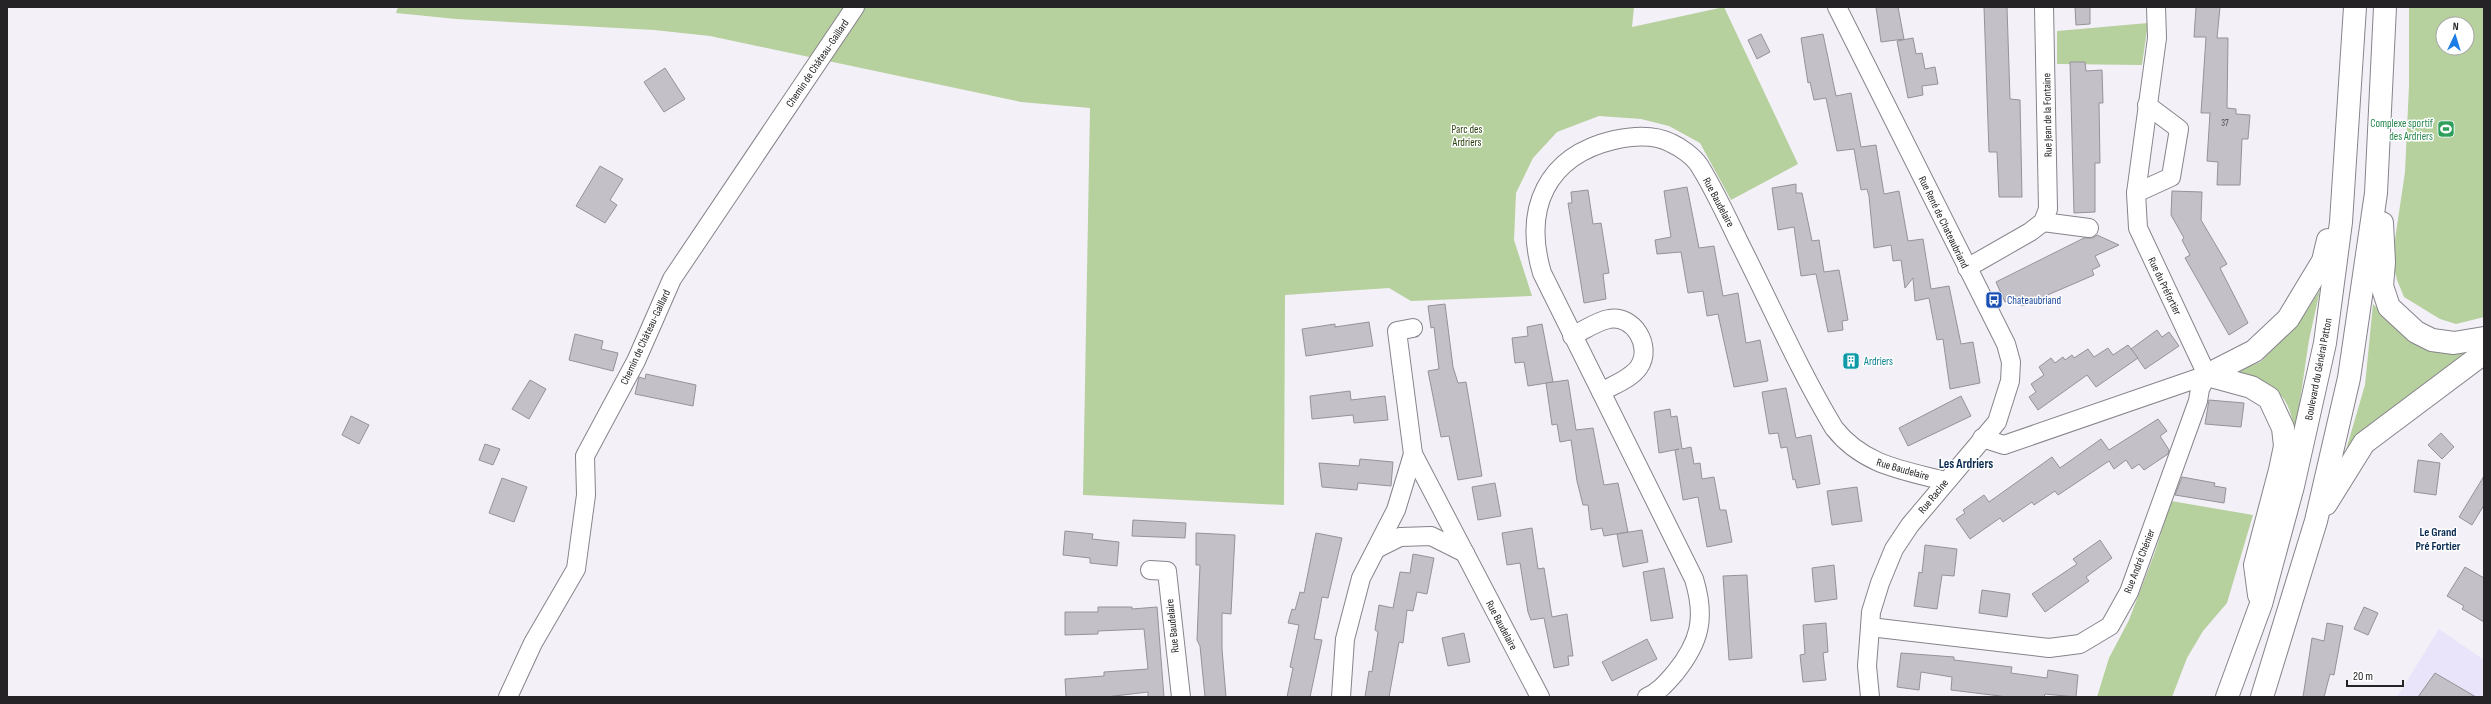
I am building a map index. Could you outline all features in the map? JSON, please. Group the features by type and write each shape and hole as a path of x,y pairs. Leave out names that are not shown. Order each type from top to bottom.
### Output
{"highway":[{"name":"Boulevard du Général Patton","path":"2227,697 2261,604 2293,486 2325,343 2341,222 2355,7"},
{"path":"2262,697 2316,520 2349,378 2362,294 2378,159 2385,7"},
{"path":"2207,375 2254,351 2288,319 2307,290 2323,262 2345,155"},
{"path":"2378,159 2384,262 2382,286 2389,307 2416,332 2432,340 2454,343 2484,338"},
{"path":"2316,520 2364,443 2484,353"},
{"path":"2207,375 2251,387 2269,398 2277,411 2283,428 2285,446 2273,504 2255,565 2261,604"}],"street":[{"name":"Chemin de Château-Gaillard","path":"508,697 533,643 576,569 586,495 585,456 636,361 672,279 855,7"},
{"name":"Rue René de Chateaubriand","path":"1837,7 2006,344 2011,362 2005,403 1997,422 1982,438"},
{"name":"Rue Jean de la Fontaine","path":"2043,222 2048,209 2044,7"},
{"name":"Rue du Préfortier","path":"2156,7 2157,38 2136,193 2138,228 2207,375"},
{"path":"2136,193 2171,177 2179,129 2147,105"},
{"name":"Rue Baudelaire","path":"1648,697 1670,690 1693,649 1700,621 1699,598 1694,579 1572,336 1549,288 1536,254 1534,233 1536,216 1541,198 1548,184 1566,161 1592,146 1624,138 1646,137 1669,142 1698,164 1834,428 1846,444 1865,457 1946,481"},
{"path":"1967,268 2030,232 2043,222 2089,228"},
{"path":"1572,336 1608,319 1622,319 1634,326 1639,333 1643,357 1639,366 1632,375 1601,392"},
{"name":"Rue Baudelaire","path":"1413,328 1396,330 1413,454 1540,697"},
{"path":"1982,438 2004,445 2207,375"},
{"name":"Rue André Chénier","path":"1870,627 2049,648 2080,644 2110,626 2129,592 2198,401 2200,389 2207,375"},
{"name":"Rue Racine","path":"1870,697 1867,666 1871,612 1880,583 1894,549 1910,525 1982,438"},
{"name":"Rue Baudelaire","path":"1341,697 1345,639 1361,578 1378,548 1396,510 1413,454"},
{"path":"1378,548 1400,537 1430,536 1464,553"},
{"name":"Rue Baudelaire","path":"1150,570 1166,572 1181,697"}],"shaded area":[{"path":"2439,629 2484,660 2484,697 2397,697"}],"green space":[{"name":"Parc des Ardriers","path":"398,7 1634,7 1632,27 1724,7 1798,164 1731,200 1700,143 1669,126 1641,119 1599,116 1557,132 1533,158 1516,193 1514,240 1532,296 1411,301 1389,288 1285,295 1284,505 1083,495 1090,108 1021,102 710,36 654,30 456,19 396,13"},
{"name":"Complexe sportif des Ardriers","path":"2409,7 2484,7 2484,317 2456,324 2440,319 2404,297 2397,280 2392,260 2405,172 2409,86"},
{"path":"2148,23 2142,65 2057,64 2057,31"},
{"path":"2320,290 2309,340 2295,434 2288,407 2283,398 2270,387 2236,372 2260,362 2297,325"},
{"path":"2373,304 2413,343 2432,349 2475,350 2343,460 2365,385"},
{"path":"2171,501 2253,515 2227,603 2203,631 2187,658 2172,697 2097,697 2109,658 2129,620 2155,552"}],"building":[{"path":"1876,7 1898,7 1904,39 1881,42"},
{"path":"1984,7 2007,7 2010,99 2020,100 2022,197 1999,197 1997,152 1989,152"},
{"path":"2075,7 2090,7 2090,24 2076,25"},
{"path":"2196,7 2220,7 2217,38 2228,38 2227,108 2236,109 2236,114 2250,115 2248,139 2242,139 2240,185 2217,185 2218,162 2207,161 2210,113 2201,113 2206,37 2194,37"},
{"path":"1761,34 1770,52 1757,59 1748,40"},
{"path":"1823,34 1836,96 1851,93 1861,147 1876,145 1884,194 1899,191 1908,241 1923,239 1931,289 1949,286 1961,344 1973,342 1980,383 1950,389 1943,339 1937,340 1929,298 1915,301 1913,278 1905,288 1901,260 1893,261 1891,245 1874,248 1869,196 1867,189 1861,190 1854,149 1837,151 1826,98 1814,100 1810,82 1808,83 1801,38"},
{"path":"1913,38 1916,54 1922,53 1925,69 1935,67 1938,84 1922,86 1923,95 1908,98 1897,41"},
{"path":"2070,62 2085,62 2086,71 2102,70 2103,103 2099,103 2100,163 2095,163 2095,212 2074,213"},
{"path":"665,68 685,99 664,112 644,82"},
{"path":"600,166 623,179 610,200 617,205 605,223 576,206"},
{"path":"1796,184 1796,193 1802,193 1812,241 1819,240 1824,272 1839,270 1848,320 1842,321 1843,330 1828,332 1816,274 1801,276 1794,227 1778,230 1772,188"},
{"path":"1687,187 1699,248 1714,246 1723,296 1738,293 1746,343 1760,340 1768,381 1734,387 1718,314 1707,316 1703,291 1688,293 1681,252 1657,254 1655,240 1671,237 1664,191"},
{"path":"1588,190 1593,224 1601,223 1609,273 1603,274 1606,299 1584,303 1568,203 1572,203 1571,192"},
{"path":"2172,191 2202,192 2201,220 2227,264 2220,268 2248,323 2229,335 2185,258 2190,255 2182,240 2184,238 2171,215"},
{"path":"2097,235 2119,245 2095,256 2100,266 2092,270 2094,275 2022,306 2018,299 2005,302 1996,282 2084,238 2093,238"},
{"path":"1445,304 1453,367 1458,383 1466,382 1482,476 1458,480 1449,436 1441,437 1428,371 1439,369 1434,327 1431,328 1428,306"},
{"path":"1369,322 1373,346 1306,356 1302,329 1335,324 1335,327"},
{"path":"1542,324 1553,382 1528,386 1524,362 1515,363 1512,338 1528,336 1527,327"},
{"path":"2157,330 2162,337 2169,332 2179,346 2145,369 2131,349"},
{"path":"575,334 603,341 601,349 618,353 613,371 569,360"},
{"path":"2128,345 2138,358 2096,387 2087,375 2038,410 2029,397 2036,392 2031,384 2044,375 2039,367 2051,358 2055,363 2063,357 2065,360 2072,355 2074,358 2088,349 2094,357 2108,348 2113,355"},
{"path":"646,374 696,385 693,406 635,394 639,377 645,379"},
{"path":"530,380 546,389 529,419 512,409"},
{"path":"1568,380 1576,430 1593,428 1604,485 1618,483 1628,532 1604,536 1602,528 1591,530 1588,505 1583,505 1577,481 1571,440 1560,442 1557,424 1552,425 1546,383"},
{"path":"1786,388 1796,438 1811,435 1820,484 1797,488 1795,479 1793,480 1787,447 1781,448 1778,433 1769,434 1762,392"},
{"path":"1350,391 1351,400 1385,396 1388,420 1354,423 1353,415 1312,419 1310,396"},
{"path":"1961,396 1971,416 1908,446 1899,428"},
{"path":"2209,400 2244,403 2241,427 2205,424"},
{"path":"1670,409 1671,417 1677,416 1682,449 1691,447 1694,464 1700,463 1702,479 1714,477 1720,510 1726,510 1732,542 1707,547 1698,497 1683,500 1675,450 1679,449 1659,453 1654,412"},
{"path":"351,416 369,425 359,444 342,435"},
{"path":"2158,419 2167,431 2160,436 2169,450 2168,454 2144,470 2139,464 2132,469 2126,460 2114,469 2109,461 2058,495 2055,491 2034,505 2032,502 2003,522 2000,518 1970,539 1956,519 1965,513 1963,510 1984,495 1989,502 2052,457 2060,468 2101,439 2109,450"},
{"path":"2441,433 2454,447 2442,459 2428,445"},
{"path":"485,444 500,449 493,465 479,460"},
{"path":"1360,459 1393,462 1391,486 1358,483 1357,490 1322,487 1319,463 1359,466"},
{"path":"2418,460 2440,463 2436,495 2414,492"},
{"path":"2484,476 2484,505 2472,525 2459,517"},
{"path":"2182,477 2215,483 2214,486 2226,488 2224,503 2175,495"},
{"path":"502,478 527,487 514,522 489,513"},
{"path":"1495,483 1501,516 1478,520 1472,487"},
{"path":"1857,487 1862,521 1832,525 1827,491"},
{"path":"1133,520 1186,523 1185,538 1132,536"},
{"path":"1532,528 1538,569 1544,568 1552,617 1567,614 1573,656 1568,656 1569,665 1554,668 1544,618 1531,620 1528,612 1520,563 1507,565 1502,533"},
{"path":"1642,530 1648,562 1623,567 1617,534"},
{"path":"1065,531 1093,534 1092,539 1119,542 1117,566 1090,563 1090,558 1063,555"},
{"path":"1196,533 1235,535 1231,614 1222,613 1222,649 1226,697 1205,697 1200,646 1197,640 1200,565 1196,565"},
{"path":"1316,533 1342,538 1328,598 1322,597 1314,639 1322,640 1310,697 1287,697 1293,668 1290,667 1299,625 1288,623 1292,609 1295,610 1300,592 1304,593"},
{"path":"2100,540 2112,558 2086,577 2089,581 2045,612 2032,594 2077,564 2073,559"},
{"path":"1925,545 1957,549 1954,576 1942,575 1937,609 1914,606 1919,572 1922,573"},
{"path":"1413,554 1434,558 1427,594 1417,592 1413,611 1407,610 1403,643 1399,642 1389,697 1365,697 1369,671 1372,672 1378,632 1375,630 1379,605 1393,608 1400,572 1410,573"},
{"path":"1834,565 1837,599 1815,602 1812,568"},
{"path":"2465,567 2484,578 2484,622 2462,609 2464,606 2447,596"},
{"path":"1664,568 1673,618 1651,621 1643,572"},
{"path":"1747,575 1752,658 1729,660 1723,576"},
{"path":"1982,590 2010,594 2007,617 1979,613"},
{"path":"1098,607 1132,607 1132,609 1157,607 1164,697 1148,697 1148,692 1106,697 1066,697 1065,679 1104,676 1104,672 1148,669 1144,629 1098,631 1098,634 1065,635 1065,612 1098,612"},
{"path":"2364,607 2378,613 2368,635 2354,629"},
{"path":"1826,623 1828,652 1823,653 1826,680 1803,682 1800,655 1805,654 1803,625"},
{"path":"2327,623 2343,626 2334,675 2330,674 2324,697 2303,697 2312,638 2324,641"},
{"path":"1464,633 1470,662 1448,666 1442,638"},
{"path":"1647,639 1657,659 1612,681 1602,662"},
{"path":"1901,653 1954,657 1954,660 2012,667 2011,673 2047,678 2048,670 2078,675 2076,697 2045,694 2044,697 2008,697 1951,690 1952,677 1921,672 1919,690 1897,687"},
{"path":"2435,673 2476,697 2418,697"}],"place":[{"name":"Complexe sportif des Ardriers","path":"2446,129"},
{"name":"Chateaubriand","path":"1994,300"},
{"name":"Ardriers","path":"1851,361"}],"district":[{"name":"Les Ardriers","path":"1966,463"},
{"name":"Le Grand Pré Fortier","path":"2438,539"}]}
